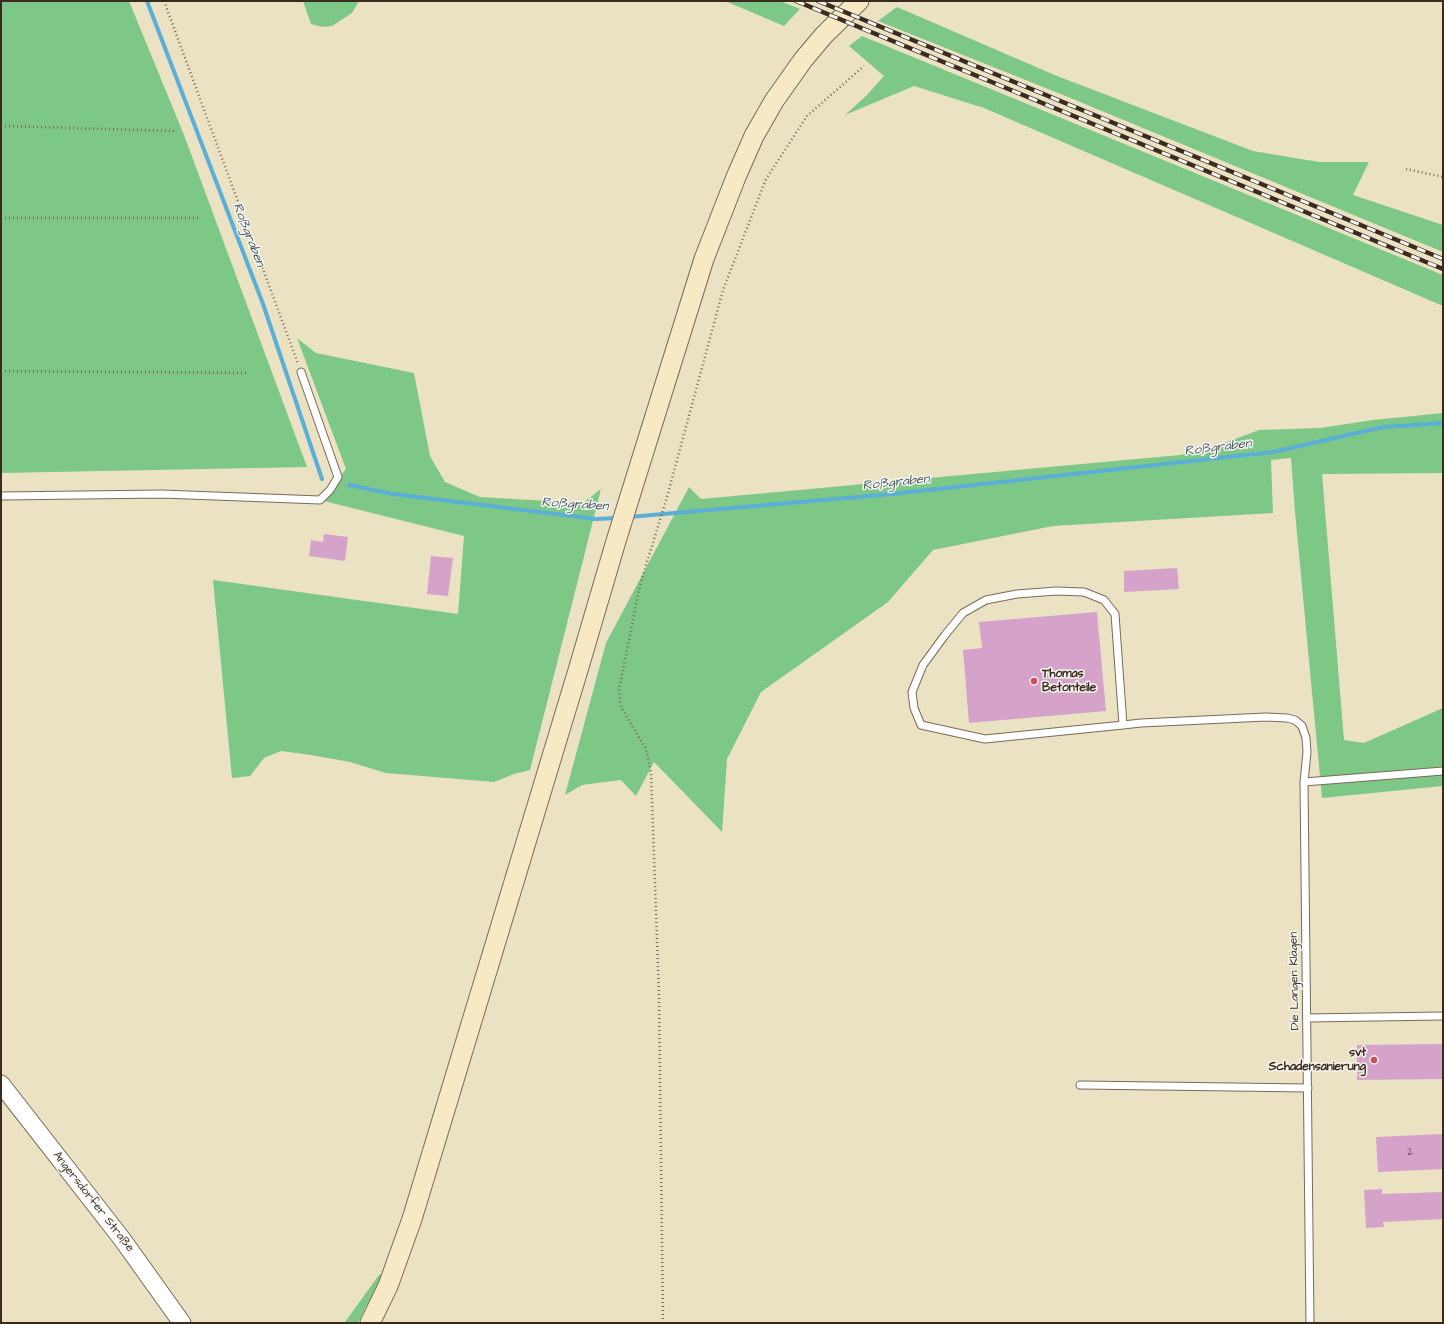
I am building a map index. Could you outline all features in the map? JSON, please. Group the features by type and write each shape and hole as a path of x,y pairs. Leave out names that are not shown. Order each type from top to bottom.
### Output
{"main road":[{"path":"370,1323 388,1286 412,1219 616,541 704,259 736,177 754,136 774,101 803,60 824,35 859,1"}],"street":[{"name":"Angersdorfer Straße","path":"1,1084 122,1239 182,1323"}],"lane":[{"path":"1,496 162,494 320,500 330,490 338,477 301,372"},
{"path":"1056,591 1084,592 1104,600 1115,614 1123,725 985,739 921,726 914,708 912,692 923,665 945,635 963,614 986,600 1017,594 1056,591"},
{"name":"Die Langen Klägen","path":"1123,725 1266,717 1287,718 1295,720 1302,726 1306,738 1307,752 1304,782 1310,1323"},
{"path":"1304,782 1443,771"},
{"path":"1307,1018 1443,1016"},
{"path":"1080,1085 1308,1088"}],"path":[{"path":"164,1 301,372"},
{"path":"663,1323 659,995 651,773 646,749 621,707 619,690 640,585 667,497 723,290 766,179 807,116 864,66"},
{"path":"1,126 177,131"},
{"path":"1406,169 1443,177"},
{"path":"1,218 198,218"},
{"path":"1,371 248,373"}],"green space":[{"path":"1,1 129,1 184,135 307,467 1,473"},
{"path":"303,1 359,1 352,13 332,26 322,27 311,24"},
{"path":"725,1 780,1 800,9 784,26"},
{"path":"897,7 1057,76 1253,151 1319,162 1369,162 1353,195 1443,225 1443,252 1068,97 878,21"},
{"path":"862,36 1443,275 1443,306 984,108 914,86 845,115 867,95 884,76 849,46"},
{"path":"297,338 316,353 414,373 430,456 445,482 480,497 583,503 601,489 530,770 514,774 494,782 386,773 350,762 281,751 264,758 250,776 232,778 213,580 458,614 464,536 320,500 346,469"},
{"path":"1443,413 1443,473 1322,474 1344,740 1364,743 1443,708 1443,786 1322,798 1291,458 1271,460 1273,513 1053,526 933,550 888,602 761,692 727,759 722,832 654,762 636,796 621,780 582,785 565,795 606,643 689,487 701,499 1180,455 1209,449 1259,430 1320,428 1373,420"},
{"path":"383,1274 358,1323 338,1323 345,1322 379,1275"}],"building":[{"path":"324,534 348,537 345,561 309,556 311,540 323,542"},
{"path":"431,556 453,558 448,596 427,594"},
{"path":"1177,568 1179,589 1124,592 1124,571"},
{"name":"Thomas Betonteile","path":"1097,612 1106,711 969,723 963,650 982,648 979,622"},
{"path":"1443,1044 1443,1079 1357,1080 1357,1045"},
{"path":"1443,1134 1443,1169 1378,1172 1376,1137"},
{"path":"1382,1189 1382,1194 1443,1192 1443,1219 1383,1222 1384,1227 1366,1228 1364,1190"}],"waterway":[{"name":"Roßgraben","path":"147,1 263,304 322,479"},
{"name":"Roßgraben","path":"629,517 892,494 1273,452 1383,427 1443,423"},
{"name":"Roßgraben","path":"349,485 393,494 596,519 618,518"}],"railway":[{"path":"796,1 1443,269"},
{"path":"818,1 1443,259"}],"place":[{"name":"Thomas Betonteile","path":"1034,681"},
{"name":"svt Schadensanierung","path":"1374,1060"}]}
